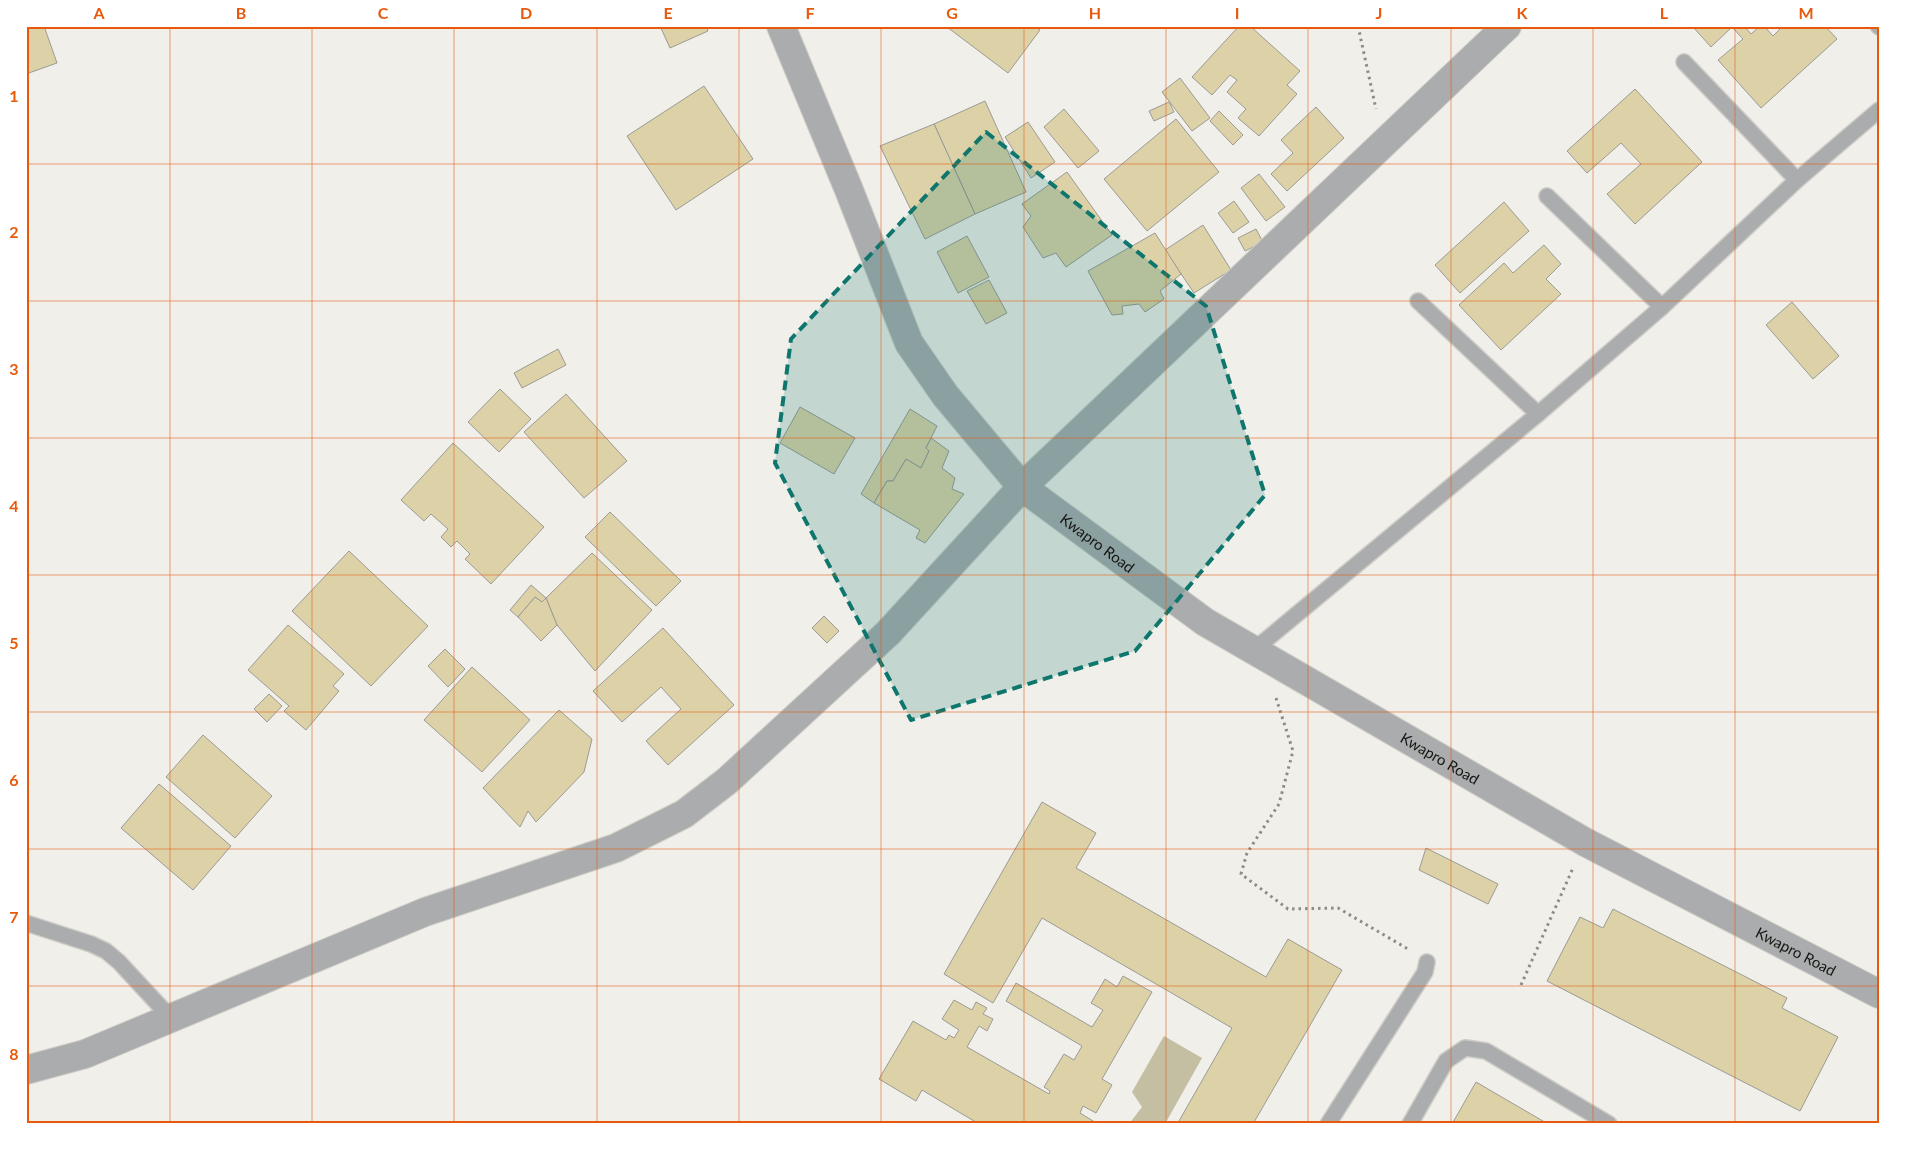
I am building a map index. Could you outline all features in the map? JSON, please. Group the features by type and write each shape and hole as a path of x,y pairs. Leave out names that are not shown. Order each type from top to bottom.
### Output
{"street":[{"name":"Kwapro Road","path":"782,26 909,343 945,395 1022,487 1205,622 1255,649 1585,842 1879,994"},
{"path":"26,1070 85,1054 425,912 616,848 684,814 727,782 888,632 1022,487 1507,26"}],"lane":[{"path":"1684,62 1797,180"},
{"path":"1255,649 1538,414 1662,307 1797,180 1879,110"},
{"path":"1547,196 1662,307"},
{"path":"1418,301 1538,414"},
{"path":"26,923 91,944 106,951 119,962 171,1018"},
{"path":"1328,1124 1425,972 1427,962"},
{"path":"1410,1124 1446,1061 1465,1048 1486,1051 1609,1124"}],"path":[{"path":"1358,26 1384,144"},
{"path":"1276,695 1293,751 1280,804 1246,853 1241,874 1288,909 1338,908 1427,962"},
{"path":"1521,985 1585,842"}],"highlighted area":[{"path":"986,132 1206,306 1265,495 1135,651 911,720 775,463 791,339"}],"shaded area":[{"path":"1164,1036 1202,1058 1165,1124 1129,1124 1142,1107 1132,1092"}],"building":[{"path":"26,26 44,26 57,63 26,74"},
{"path":"660,26 706,26 708,31 670,48"},
{"path":"1034,26 1040,30 1008,73 947,27"},
{"path":"1239,26 1250,26 1300,71 1287,85 1297,94 1259,136 1238,118 1246,109 1227,92 1237,80 1230,75 1212,95 1192,77"},
{"path":"1744,26 1751,34 1760,26 1764,26 1773,36 1783,26 1825,26 1837,39 1761,108 1718,60 1743,39 1732,27 1711,47 1693,27"},
{"path":"1180,78 1210,118 1192,131 1162,92"},
{"path":"704,86 753,159 676,210 627,136"},
{"path":"1635,89 1702,162 1635,224 1607,194 1641,164 1621,143 1587,173 1567,151"},
{"path":"985,101 1026,192 975,214 934,124"},
{"path":"1169,102 1174,112 1154,121 1149,111"},
{"path":"1316,107 1344,138 1287,191 1271,174 1293,153 1281,140"},
{"path":"1064,109 1099,151 1078,168 1044,127"},
{"path":"1219,111 1243,135 1233,145 1210,121"},
{"path":"1176,119 1219,172 1147,231 1104,179"},
{"path":"1028,122 1055,162 1031,178 1005,137"},
{"path":"934,124 975,214 925,239 880,146"},
{"path":"1067,172 1112,235 1066,267 1056,253 1043,258 1023,227 1031,216 1022,204"},
{"path":"1259,174 1285,207 1266,221 1241,188"},
{"path":"1234,201 1249,222 1233,233 1218,213"},
{"path":"1504,202 1529,231 1460,293 1435,265"},
{"path":"1203,225 1231,270 1194,293 1165,250"},
{"path":"1256,229 1263,242 1245,251 1238,238"},
{"path":"1155,233 1181,274 1160,291 1164,299 1145,312 1139,304 1122,306 1123,314 1112,315 1088,271"},
{"path":"967,236 989,277 958,293 937,252"},
{"path":"1544,245 1561,264 1546,279 1561,294 1501,350 1459,305 1504,263 1513,273"},
{"path":"989,280 1007,313 986,324 967,291"},
{"path":"1792,302 1839,356 1813,379 1766,325"},
{"path":"558,349 566,365 522,388 514,373"},
{"path":"500,389 531,419 499,452 468,422"},
{"path":"566,394 627,461 584,498 524,432"},
{"path":"800,407 855,438 834,474 780,443"},
{"path":"910,409 937,426 926,448 929,451 921,468 906,459 893,481 887,481 874,503 861,494"},
{"path":"931,438 949,451 942,468 955,478 952,489 964,494 925,543 916,538 920,530 874,503 887,481 893,481 906,459 921,468 929,451 926,448"},
{"path":"453,443 544,527 491,584 465,559 470,554 457,541 451,547 441,537 448,529 431,514 424,521 401,500"},
{"path":"610,512 681,581 656,606 585,537"},
{"path":"349,551 428,626 371,686 292,611"},
{"path":"592,553 652,610 595,671 557,625 546,598"},
{"path":"531,585 546,598 542,602 535,597 518,617 510,610"},
{"path":"535,597 542,602 546,598 557,625 541,641 518,617"},
{"path":"824,616 839,631 827,643 812,628"},
{"path":"288,625 344,674 333,686 339,691 306,730 284,711 289,706 248,670"},
{"path":"663,628 734,705 668,765 646,741 681,709 661,687 622,722 593,691"},
{"path":"445,649 465,669 448,687 428,666"},
{"path":"472,667 530,720 482,772 424,720"},
{"path":"269,694 282,706 267,722 254,709"},
{"path":"559,710 592,739 584,772 536,822 528,811 520,827 483,788"},
{"path":"203,735 272,796 235,838 166,777"},
{"path":"159,784 231,846 193,890 121,828"},
{"path":"1042,802 1096,833 1076,868 1266,977 1288,939 1342,970 1253,1124 1185,1124 1179,1121 1232,1028 1042,918 993,1003 944,974"},
{"path":"1426,848 1498,884 1488,904 1419,870"},
{"path":"1613,909 1787,998 1782,1008 1838,1037 1800,1111 1547,981 1580,917 1603,928"},
{"path":"1123,976 1152,992 1102,1079 1112,1085 1096,1113 1083,1106 1080,1113 1098,1124 979,1124 922,1090 916,1101 879,1079 913,1021 946,1040 949,1035 954,1038 959,1030 942,1019 954,1000 972,1010 976,1002 987,1008 983,1014 993,1019 987,1031 979,1026 967,1047 1049,1094 1050,1091 1044,1087 1064,1054 1074,1060 1082,1046 1006,1001 1016,983 1092,1027 1103,1010 1091,1003 1105,979 1117,987"},
{"path":"1476,1082 1548,1124 1452,1124"}]}
